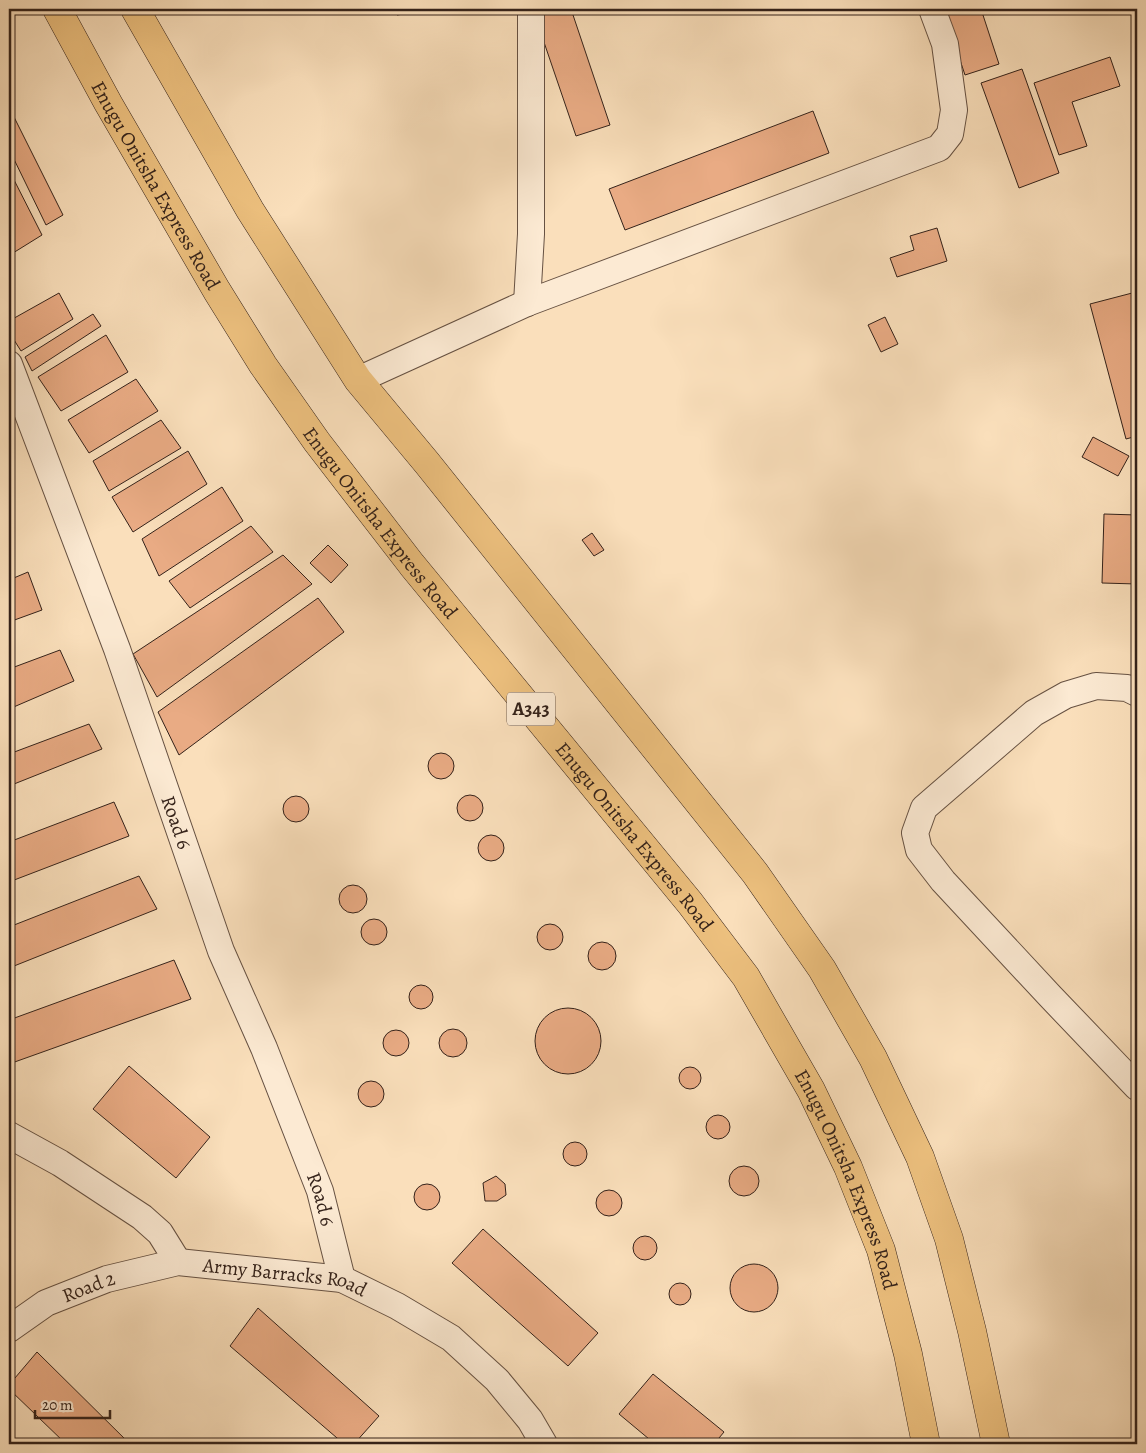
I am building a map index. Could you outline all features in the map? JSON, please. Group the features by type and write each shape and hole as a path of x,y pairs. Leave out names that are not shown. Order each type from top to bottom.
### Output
{"highway":[{"name":"Enugu Onitsha Express Road","path":"57,9 108,104 217,291 263,365 317,442 412,564 690,903 746,977 811,1090 848,1167 881,1250 908,1354 926,1444"},
{"path":"136,9 250,210 358,380 427,463 755,873 822,969 873,1058 920,1157 949,1239 972,1330 996,1444"}],"street":[{"path":"527,303 531,234 531,9"},
{"path":"358,380 527,303 939,148 950,134 954,110 945,44 932,9"},
{"name":"Road 6","path":"9,364 117,649 221,951 264,1048 320,1191 342,1279"},
{"path":"1137,693 1127,688 1096,686 1066,695 1034,713 924,808 915,833 919,850 943,881 1137,1087"},
{"name":"Army Barracks Road","path":"9,1135 60,1163 142,1216 160,1233 178,1262 342,1279 397,1306 451,1338 497,1380 530,1420 544,1444"},
{"name":"Road 2","path":"9,1328 46,1302 107,1279 178,1262"}],"building":[{"path":"396,9 422,9 422,11 397,15"},
{"path":"571,9 610,125 576,136 533,10"},
{"path":"943,9 981,9 999,64 965,75"},
{"path":"1110,57 1120,86 1072,102 1087,146 1059,155 1034,83"},
{"path":"1022,69 1059,173 1019,188 981,83"},
{"path":"9,107 63,215 46,225 9,149"},
{"path":"813,111 829,153 625,230 609,189"},
{"path":"9,170 42,235 13,253 9,244"},
{"path":"937,228 947,261 897,277 890,258 914,250 910,236"},
{"path":"1136,292 1137,436 1126,439 1090,304"},
{"path":"59,293 73,319 21,351 9,332 9,321"},
{"path":"93,314 101,326 32,371 25,357"},
{"path":"885,317 898,344 881,352 868,325"},
{"path":"106,335 128,372 61,411 38,377"},
{"path":"136,379 158,411 89,453 68,420"},
{"path":"161,420 181,448 109,491 93,461"},
{"path":"1093,437 1129,456 1118,476 1082,457"},
{"path":"188,451 207,484 133,532 112,497"},
{"path":"222,487 243,521 159,576 142,539"},
{"path":"1104,514 1137,515 1137,584 1102,583"},
{"path":"251,526 273,552 190,608 169,581"},
{"path":"592,533 604,550 594,556 582,540"},
{"path":"328,545 348,565 331,583 310,563"},
{"path":"283,555 312,584 157,697 133,654"},
{"path":"28,572 42,610 9,622 9,580"},
{"path":"318,598 344,632 179,755 158,712"},
{"path":"60,650 74,681 9,709 9,669"},
{"path":"89,724 102,749 9,786 9,754"},
{"path":"441,753 451,756 454,766 451,776 441,779 431,776 428,766 431,756"},
{"path":"470,795 480,798 483,808 480,818 470,821 460,818 457,808 460,798"},
{"path":"296,796 306,799 309,809 306,819 296,822 286,819 283,809 286,799"},
{"path":"114,802 129,836 9,882 9,842"},
{"path":"491,835 501,838 504,848 501,858 491,861 481,858 478,848 481,838"},
{"path":"139,876 157,909 9,968 9,927"},
{"path":"353,885 363,889 367,899 363,909 353,913 343,909 339,899 343,889"},
{"path":"374,919 384,922 387,932 384,942 374,945 364,942 361,932 364,922"},
{"path":"550,924 560,927 563,937 560,947 550,950 540,947 537,937 540,927"},
{"path":"602,942 612,946 616,956 612,966 602,970 592,966 588,956 592,946"},
{"path":"174,960 191,999 9,1064 9,1020"},
{"path":"421,985 426,986 432,992 432,1002 426,1008 421,1009 416,1008 410,1002 409,997 410,992 416,986"},
{"path":"568,1008 581,1011 591,1018 598,1028 601,1041 598,1054 591,1064 581,1071 568,1074 555,1071 545,1064 538,1054 535,1041 538,1028 545,1018 555,1011"},
{"path":"453,1029 463,1033 467,1043 463,1053 453,1057 443,1053 439,1043 443,1033"},
{"path":"396,1030 405,1034 409,1043 405,1052 396,1056 387,1052 383,1043 387,1034"},
{"path":"129,1066 210,1137 176,1178 93,1109"},
{"path":"690,1067 698,1070 701,1078 698,1086 690,1089 682,1086 679,1078 682,1070"},
{"path":"371,1081 380,1085 384,1094 380,1103 371,1107 362,1103 358,1094 362,1085"},
{"path":"718,1115 727,1118 730,1127 727,1136 718,1139 709,1136 706,1127 709,1118"},
{"path":"575,1142 580,1143 586,1149 586,1159 580,1165 575,1166 570,1165 564,1159 563,1154 564,1149 570,1143"},
{"path":"744,1166 754,1171 759,1181 754,1191 744,1196 734,1191 729,1181 734,1171"},
{"path":"496,1176 505,1184 506,1195 497,1201 485,1201 483,1183"},
{"path":"427,1184 436,1188 440,1197 436,1206 427,1210 418,1206 414,1197 418,1188"},
{"path":"609,1190 618,1194 622,1203 618,1212 609,1216 600,1212 596,1203 600,1194"},
{"path":"483,1229 598,1333 568,1366 452,1263"},
{"path":"645,1236 650,1237 656,1243 656,1253 650,1259 645,1260 640,1259 634,1253 633,1248 634,1243 640,1237"},
{"path":"749,1264 759,1264 771,1271 778,1283 778,1293 771,1305 759,1312 749,1312 741,1308 734,1301 730,1293 730,1283 734,1275 741,1268"},
{"path":"680,1283 688,1286 691,1294 688,1302 680,1305 672,1302 669,1294 672,1286"},
{"path":"258,1308 379,1416 354,1444 344,1444 230,1346"},
{"path":"37,1352 130,1444 66,1444 9,1389 9,1385"},
{"path":"653,1374 724,1432 714,1444 655,1444 619,1414"}]}
